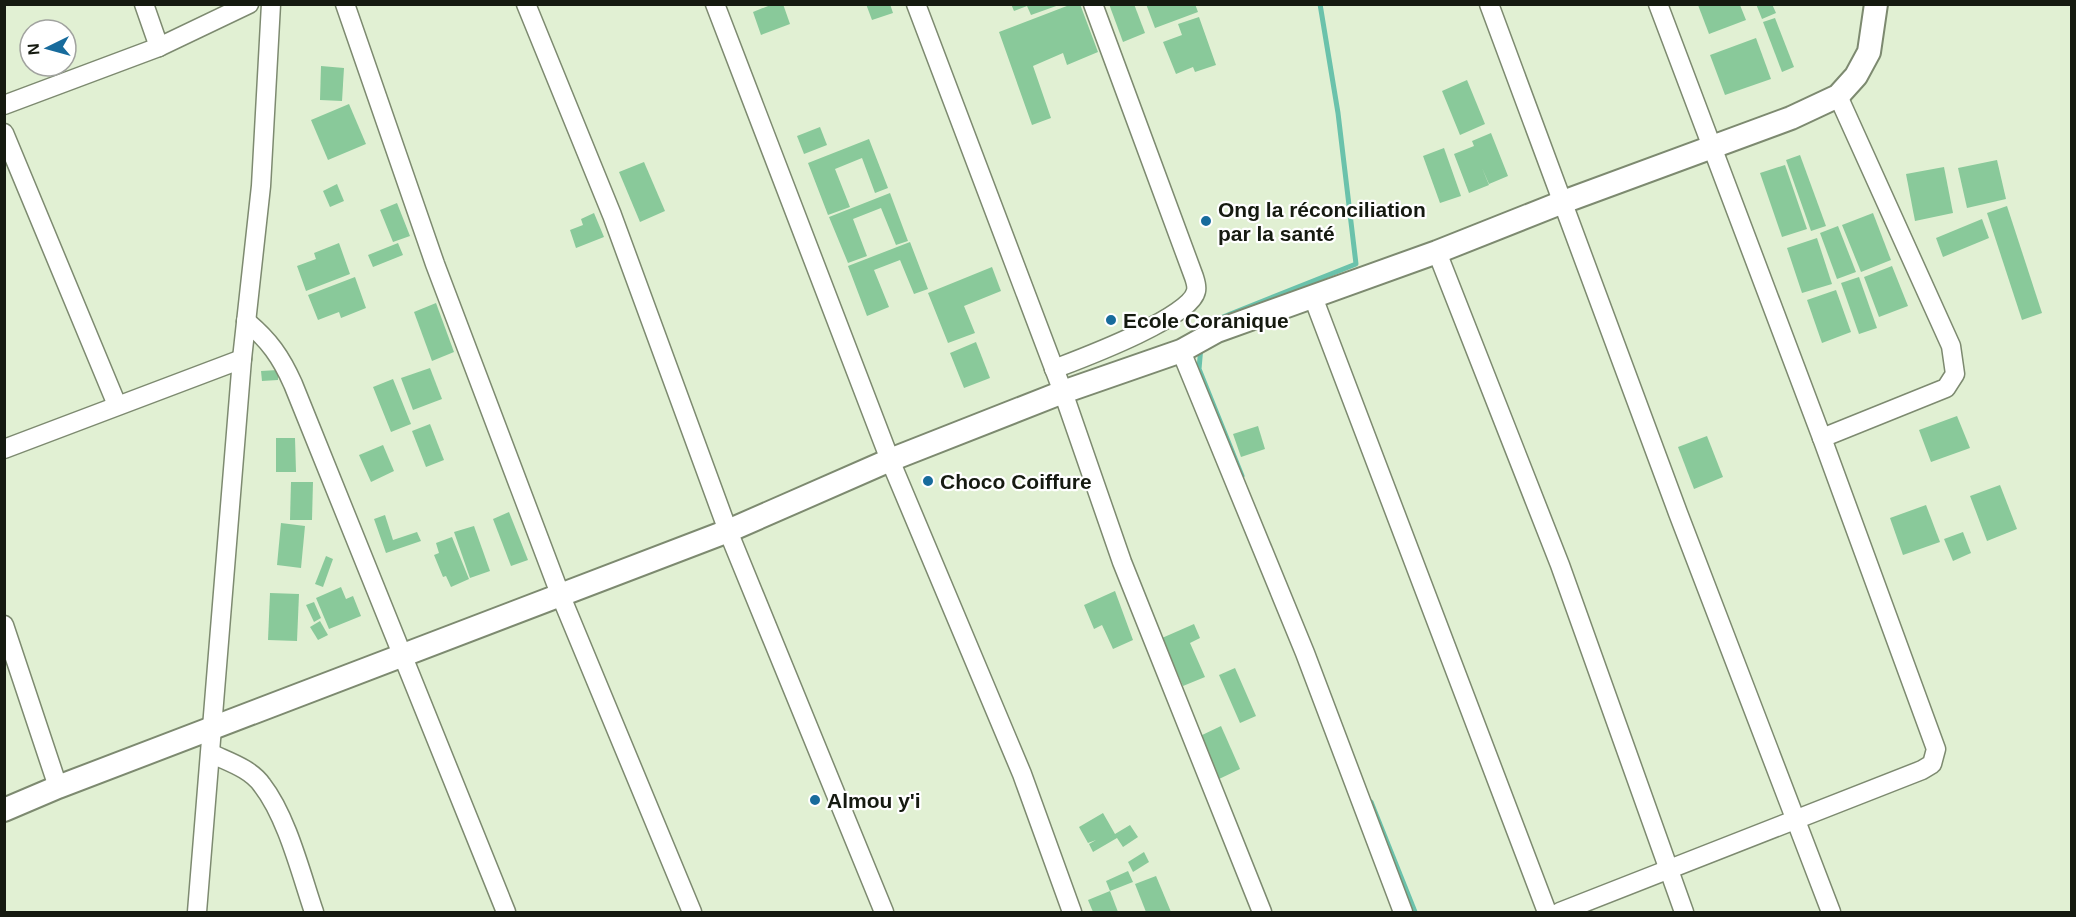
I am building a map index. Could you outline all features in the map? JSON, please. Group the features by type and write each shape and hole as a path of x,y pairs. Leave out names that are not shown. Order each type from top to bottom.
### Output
{"street":[{"path":"144,4 159,47"},
{"path":"4,105 159,47 249,4"},
{"path":"197,912 212,754 242,359 261,186 271,4"},
{"path":"345,4 435,264 560,594 692,912"},
{"path":"526,4 612,215 728,531 884,912"},
{"path":"715,4 890,460 1022,774 1072,912"},
{"path":"916,4 1063,392 1122,562 1262,912"},
{"path":"1054,369 1124,343 1189,303 1196,291 1194,277 1093,4"},
{"path":"1489,4 1794,820 1831,912"},
{"path":"1560,912 1922,770 1932,764 1936,749 1822,438 1710,148 1658,4"},
{"path":"4,810 58,787 728,531 890,460 1063,392 1185,348 1214,333 1437,252 1563,202 1791,118 1838,96 1857,76 1869,51 1876,4"},
{"path":"1822,438 1946,388 1956,374 1951,346 1838,96"},
{"path":"4,133 117,405"},
{"path":"1437,252 1560,565 1667,871 1684,912"},
{"path":"1313,297 1547,912"},
{"path":"246,321 268,340 282,359 506,912"},
{"path":"1185,348 1305,653 1403,912"},
{"path":"4,449 242,359"},
{"path":"4,625 58,787"},
{"path":"212,754 245,770 262,784 288,837 314,912"}],"building":[{"path":"773,4 783,4 790,24 761,35 753,12"},
{"path":"866,4 890,4 893,13 872,20"},
{"path":"1011,4 1059,5 1031,15 1027,6 1014,11"},
{"path":"1072,4 1080,4 1098,52 1067,65 1063,53 1033,66 1051,118 1032,125 999,32"},
{"path":"1109,4 1134,4 1145,33 1123,42"},
{"path":"1146,4 1195,4 1198,12 1155,28"},
{"path":"1756,4 1772,4 1776,13 1762,19"},
{"path":"1698,5 1740,5 1746,20 1709,34"},
{"path":"1199,17 1216,65 1195,72 1193,67 1176,74 1163,42 1182,35 1178,24"},
{"path":"1775,18 1794,67 1782,72 1763,22"},
{"path":"1756,38 1771,79 1725,95 1710,55"},
{"path":"321,66 344,68 342,101 320,100"},
{"path":"1467,80 1485,124 1460,135 1442,91"},
{"path":"349,104 366,144 328,160 311,120"},
{"path":"820,127 827,145 804,154 797,136"},
{"path":"1491,133 1508,176 1489,184 1482,168 1489,185 1469,193 1454,154 1474,146 1472,141"},
{"path":"869,139 888,188 875,193 862,158 835,169 850,207 828,215 808,163"},
{"path":"1444,148 1461,196 1440,203 1423,156"},
{"path":"1800,155 1826,226 1811,231 1786,160"},
{"path":"1997,160 2006,199 1967,208 1958,168"},
{"path":"644,162 665,211 640,222 619,172"},
{"path":"1785,165 1807,229 1782,237 1760,173"},
{"path":"1944,167 1953,213 1915,221 1906,174"},
{"path":"337,184 344,201 330,207 323,191"},
{"path":"890,193 908,241 896,245 881,208 853,219 867,256 848,263 829,217"},
{"path":"397,203 410,236 393,242 380,210"},
{"path":"2007,206 2042,313 2022,320 1987,213"},
{"path":"594,213 604,237 576,248 570,230 583,225 581,219"},
{"path":"1873,213 1891,260 1861,272 1842,225"},
{"path":"1982,219 1989,238 1943,257 1936,238"},
{"path":"1838,226 1856,272 1837,279 1820,233"},
{"path":"1817,238 1832,284 1802,293 1787,248"},
{"path":"910,242 928,289 914,294 900,260 874,270 889,307 867,316 848,266"},
{"path":"339,243 350,274 306,291 297,266 316,259 314,253"},
{"path":"398,243 403,255 373,267 368,255"},
{"path":"1892,266 1908,306 1879,317 1864,277"},
{"path":"992,267 1001,291 964,306 975,333 948,343 928,293"},
{"path":"355,277 366,308 341,318 339,312 318,320 308,295"},
{"path":"1859,277 1877,328 1859,334 1841,283"},
{"path":"1836,290 1851,332 1822,343 1807,300"},
{"path":"436,303 454,352 432,361 414,312"},
{"path":"976,342 990,378 964,388 950,353"},
{"path":"430,368 442,399 413,410 401,378"},
{"path":"278,370 278,380 262,381 261,371"},
{"path":"393,379 411,424 391,432 373,387"},
{"path":"1957,416 1970,448 1931,462 1919,430"},
{"path":"430,424 444,460 426,467 412,431"},
{"path":"1258,426 1265,449 1241,457 1233,434"},
{"path":"1707,436 1723,477 1694,489 1678,447"},
{"path":"276,438 295,438 296,472 276,472"},
{"path":"383,445 394,471 371,482 359,455"},
{"path":"291,482 313,482 312,520 290,520"},
{"path":"2000,485 2017,529 1987,541 1970,496"},
{"path":"1926,505 1940,542 1903,555 1890,518"},
{"path":"509,512 528,560 511,566 493,519"},
{"path":"385,515 393,540 417,532 421,541 386,553 374,519"},
{"path":"281,523 305,526 301,568 277,565"},
{"path":"474,526 490,571 470,578 454,532"},
{"path":"1963,532 1971,553 1953,561 1944,539"},
{"path":"452,537 469,579 451,587 446,576 443,577 434,555 439,553 436,543"},
{"path":"326,556 333,559 323,587 315,584"},
{"path":"341,587 346,599 353,596 361,616 329,629 316,598"},
{"path":"1115,591 1133,640 1113,649 1102,625 1094,629 1084,605"},
{"path":"270,593 299,594 297,641 268,640"},
{"path":"314,602 321,618 314,622 306,605"},
{"path":"320,621 328,635 318,640 310,627"},
{"path":"1194,624 1200,638 1190,643 1205,677 1183,686 1162,638"},
{"path":"1235,668 1256,716 1240,723 1219,675"},
{"path":"1221,726 1240,769 1217,780 1198,737"},
{"path":"1103,813 1115,834 1130,825 1138,837 1123,847 1117,838 1093,852 1089,844 1096,840 1088,843 1079,827"},
{"path":"1144,852 1149,862 1133,872 1128,862"},
{"path":"1128,871 1133,882 1110,891 1106,881"},
{"path":"1156,876 1171,912 1146,912 1135,884"},
{"path":"1110,891 1118,912 1093,912 1088,900"}],"waterway":[{"path":"1202,331 1203,325 1356,264 1338,113 1320,4"},
{"path":"1201,346 1199,369 1242,476"},
{"path":"1371,802 1415,912"}],"place":[{"name":"Ong la réconciliation par la santé","path":"1206,221"},
{"name":"Ecole Coranique","path":"1111,320"},
{"name":"Choco Coiffure","path":"928,481"},
{"name":"Almou y'i","path":"815,800"}]}
